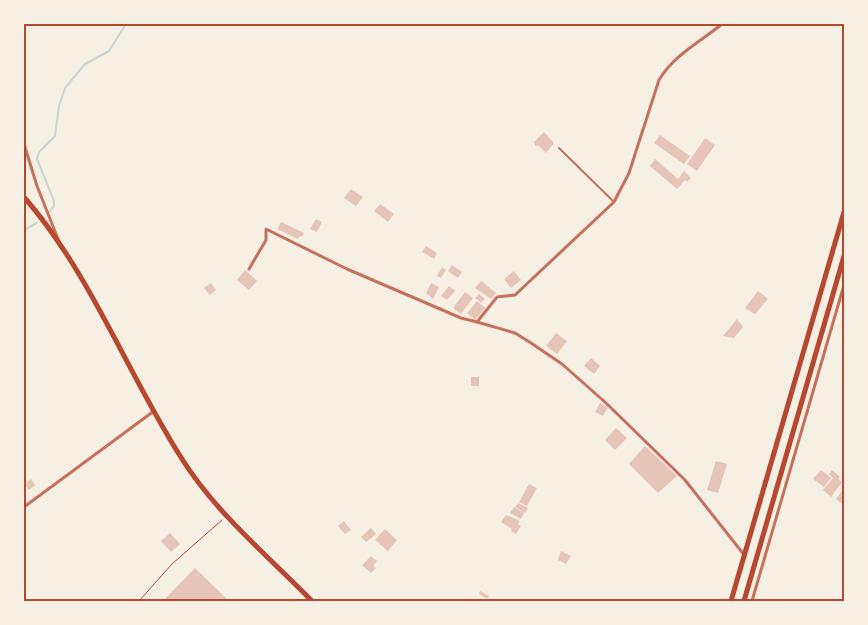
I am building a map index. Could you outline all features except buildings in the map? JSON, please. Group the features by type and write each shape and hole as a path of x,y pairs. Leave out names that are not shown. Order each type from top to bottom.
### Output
{"main road":[{"path":"24,197 59,241 192,475 228,515 312,601"},
{"path":"731,601 844,212"},
{"path":"744,601 844,256"}],"street":[{"path":"477,322 497,297 515,295 614,202 629,173 660,80 667,68 678,57 722,24"},
{"path":"24,144 37,186 59,241"},
{"path":"248,269 266,240 266,229 346,268 461,318 515,333 531,342 554,358 606,403 685,480 745,557"},
{"path":"752,601 844,285"},
{"path":"24,508 154,411"}],"lane":[{"path":"559,148 614,202"}],"path":[{"path":"139,601 172,564 228,515"}],"waterway":[{"path":"48,214 54,206 54,201 37,159 39,152 55,136 59,106 65,88 85,64 109,51 126,24"},
{"path":"24,230 37,223"}]}
